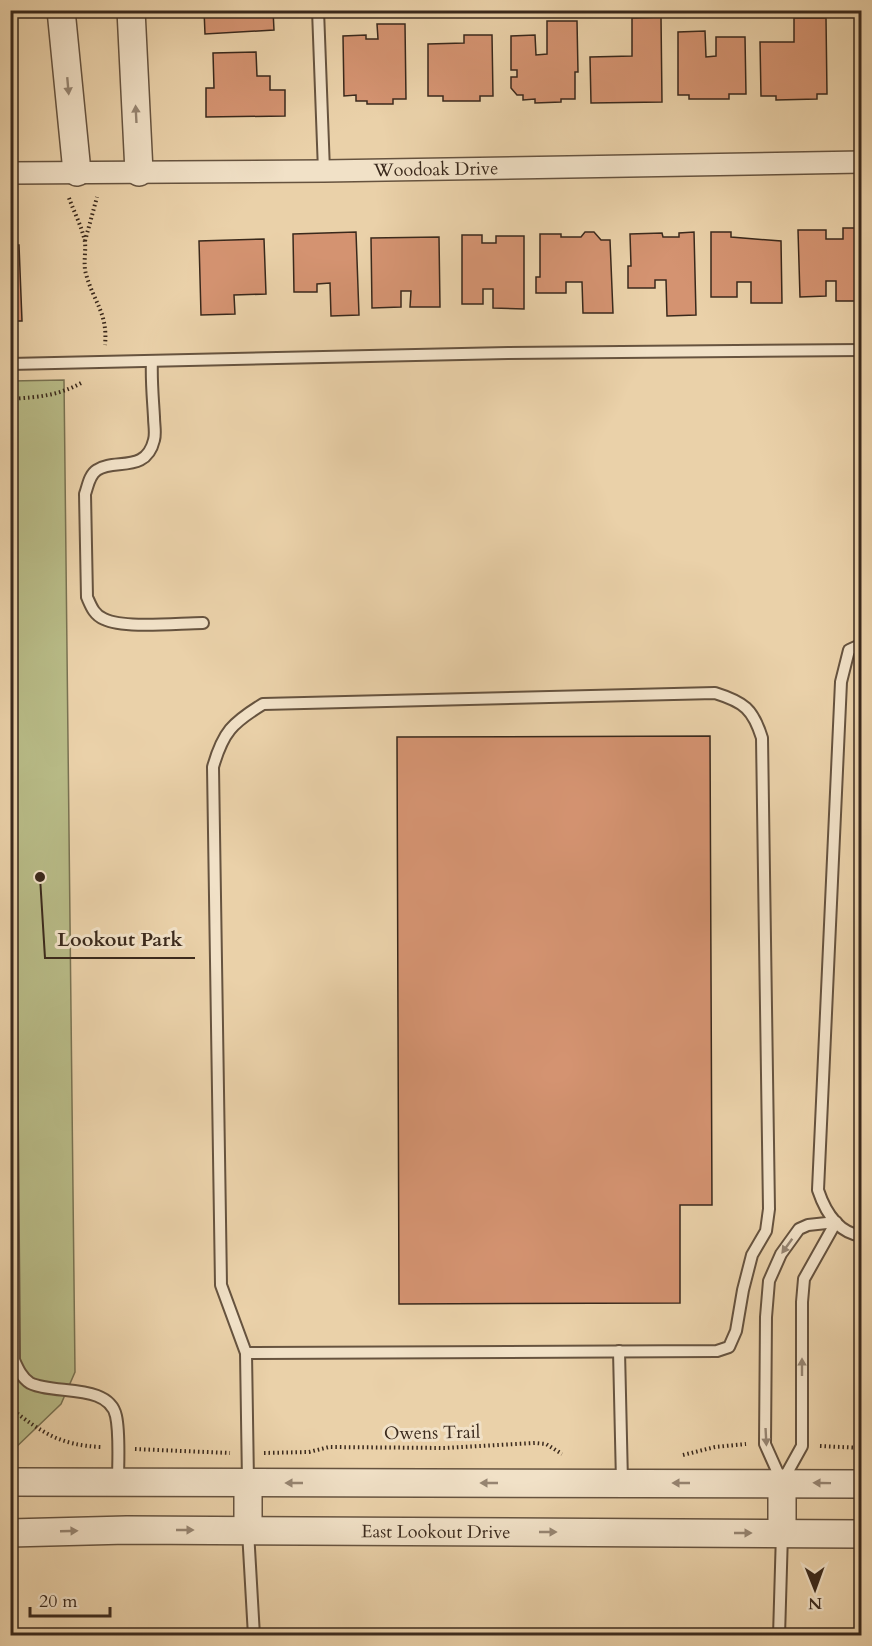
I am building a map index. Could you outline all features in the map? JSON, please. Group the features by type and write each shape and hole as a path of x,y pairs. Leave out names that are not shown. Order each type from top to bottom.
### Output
{"street":[{"path":"62,10 73,185"},
{"path":"131,10 140,172"},
{"name":"Woodoak Drive","path":"10,173 73,185 140,172 861,162"},
{"path":"10,1482 861,1484"},
{"path":"248,1483 248,1530"},
{"path":"782,1483 782,1533"},
{"name":"East Lookout Drive","path":"10,1533 248,1530 861,1534"}],"lane":[{"path":"318,10 324,171"},
{"path":"10,364 508,353 861,350"},
{"path":"152,362 155,438 150,452 139,460 123,465 105,466 96,470 89,480 85,494 87,597 94,612 104,620 128,624 203,623"},
{"path":"861,644 849,650 842,682 818,1190 825,1210 836,1222 853,1235 861,1236"},
{"path":"246,1353 717,1351 729,1347 736,1331 742,1290 752,1255 766,1231 769,1209 762,738 757,722 747,707 732,698 715,693 263,704 245,715 226,732 213,767 221,1286 246,1353 248,1483"},
{"path":"10,878 14,1360 19,1372 28,1382 49,1389 83,1392 105,1398 116,1414 118,1482"},
{"path":"782,1483 765,1444 766,1317 769,1281 781,1254 799,1229 808,1225 836,1222"},
{"path":"782,1483 802,1446 804,1279 836,1222"},
{"path":"619,1351 622,1482"},
{"path":"248,1530 254,1635"},
{"path":"779,1635 782,1533"}],"path":[{"path":"10,399 50,396 68,391 86,381 99,363 104,349 106,328 101,307 86,272 85,242 73,185"},
{"path":"85,242 97,197"},
{"name":"Owens Trail","path":"10,1408 57,1440 70,1444 117,1448 248,1453 309,1452 329,1447 445,1448 535,1443 546,1444 559,1454 565,1455"},
{"path":"673,1456 715,1447 765,1444"},
{"path":"802,1446 861,1448"}],"green space":[{"path":"64,380 75,1372 61,1404 11,1452 11,381"}],"building":[{"path":"204,10 273,10 274,30 205,34"},
{"path":"661,17 662,102 591,103 590,57 632,56 632,18"},
{"path":"794,18 826,18 827,94 817,94 817,99 776,100 776,96 761,96 760,42 794,42"},
{"path":"547,21 577,21 578,72 575,72 575,99 535,103 535,99 523,100 523,95 517,95 511,88 511,77 517,77 517,70 511,70 511,36 535,35 536,55 547,54"},
{"path":"377,24 405,24 406,99 393,99 393,104 367,104 367,101 356,101 356,95 344,96 343,36 366,35 366,39 378,39"},
{"path":"705,31 706,57 716,56 716,37 745,37 746,94 729,94 729,99 689,99 689,95 678,95 678,32"},
{"path":"464,35 492,35 493,96 480,96 480,101 443,101 443,96 428,96 428,44 464,43"},
{"path":"256,52 257,76 270,76 270,90 285,90 285,116 206,117 206,88 214,88 213,53"},
{"path":"856,61 862,61 862,97 857,97"},
{"path":"843,228 862,228 862,301 836,301 836,281 826,281 826,296 800,297 798,230 826,230 826,239 843,239"},
{"path":"356,232 359,315 331,316 330,283 317,284 317,292 294,292 293,234"},
{"path":"585,232 594,232 601,240 610,240 613,313 583,313 582,282 566,282 566,293 536,293 536,277 540,277 540,234 581,237"},
{"path":"694,232 696,315 667,316 666,280 655,280 655,288 628,288 628,266 631,266 630,234 662,233 663,237 679,237 679,233"},
{"path":"711,232 731,232 731,237 781,241 782,303 751,303 751,282 737,282 737,297 711,297"},
{"path":"462,235 482,235 482,243 496,243 496,236 524,236 524,309 493,308 493,289 483,289 483,304 462,304"},
{"path":"439,237 440,307 410,307 411,291 401,291 401,307 372,308 371,238"},
{"path":"264,239 266,294 234,295 235,314 201,315 199,241"},
{"path":"10,245 19,245 22,321 10,321"},
{"path":"710,736 712,1205 680,1205 680,1303 399,1304 397,737"}],"place":[{"name":"Lookout Park","path":"40,877"}]}
